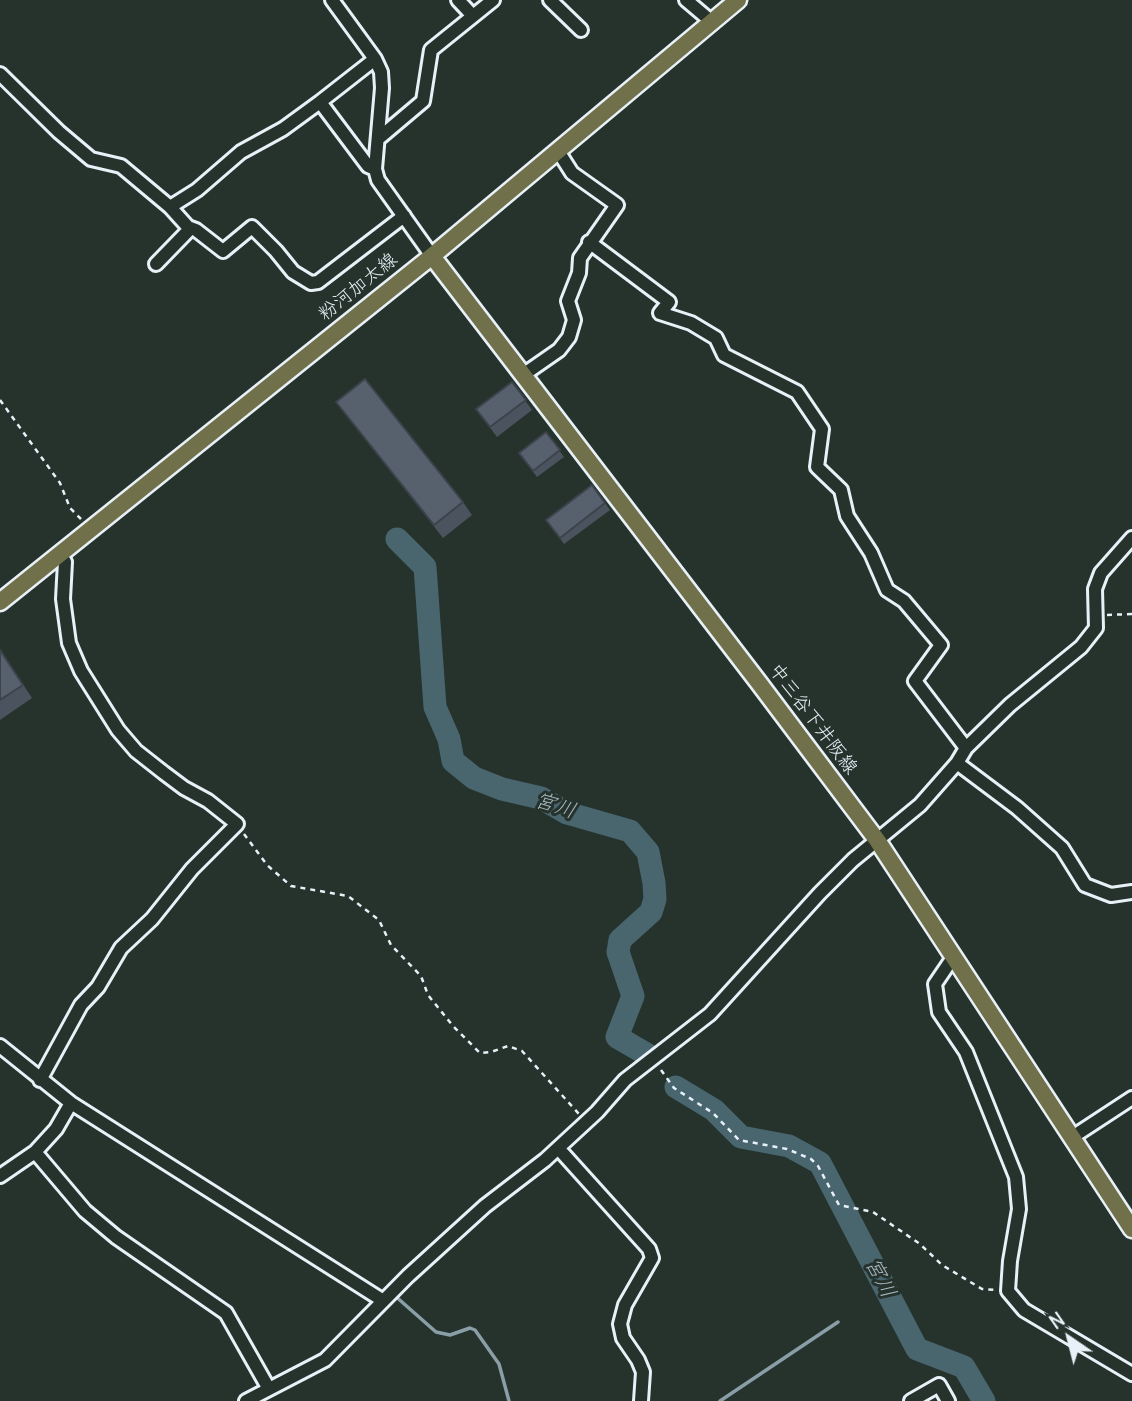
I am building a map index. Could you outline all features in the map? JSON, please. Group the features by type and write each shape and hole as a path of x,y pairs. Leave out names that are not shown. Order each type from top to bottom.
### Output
{"main road":[{"name":"粉河加太線","path":"0,602 432,256 738,0"},
{"name":"中三谷下井阪線","path":"432,256 877,840 1132,1228"}],"street":[{"path":"332,0 375,59 381,72 375,169 378,180 432,256"},
{"path":"458,0 473,16"},
{"path":"378,139 423,101 431,50 493,0"},
{"path":"550,0 581,30"},
{"path":"687,0 712,22"},
{"path":"170,207 197,190 241,152 283,129 375,59"},
{"path":"0,74 59,132 91,159 121,166 170,207 188,227 197,230 223,250 252,227 293,272 311,283 318,282 404,216"},
{"path":"320,102 368,166 375,169"},
{"path":"523,375 559,350 569,337 574,320 568,300 579,273 580,258 617,205 572,173 558,151"},
{"path":"156,264 186,235 188,227"},
{"path":"589,242 668,302 660,313 691,323 716,338 724,355 797,391 822,429 817,467 841,490 847,516 871,553 887,590 904,601 941,645 915,681 966,748"},
{"path":"246,1401 325,1360 382,1300 485,1206 558,1148 625,1080 710,1014 820,894 877,840 920,805 957,763 966,748 1010,705 1081,647 1096,628 1095,589 1101,573 1132,538"},
{"path":"40,1080 81,1004 98,987 121,948 152,919 192,869 237,824 136,751 118,730 81,671 69,643 63,599 65,562 60,554"},
{"path":"957,763 1017,808 1062,848 1085,885 1111,895 1132,892"},
{"path":"954,956 935,984 939,1012 966,1052 1016,1177 1019,1209 1008,1291 1024,1310 1132,1374"},
{"path":"0,1046 71,1103 382,1300"},
{"path":"1071,1138 1132,1098"},
{"path":"0,1176 35,1152 56,1129 71,1103"},
{"path":"558,1148 649,1249 652,1258 625,1305 620,1324 623,1338 643,1372 641,1401"},
{"path":"35,1152 85,1211 116,1237 226,1313 269,1389"},
{"path":"911,1401 939,1385 948,1401"}],"path":[{"path":"0,400 60,482 71,508 92,528"},
{"path":"1096,616 1132,614"},
{"path":"237,824 267,865 291,886 348,896 379,920 391,945 421,976 428,995 480,1053 508,1046 522,1051 586,1122"},
{"path":"653,1058 674,1088 713,1113 739,1140 787,1149 811,1159 818,1166 839,1205 873,1212 920,1244 942,1265 982,1289 1008,1291"}],"building":[{"path":"365,379 463,502 434,525 336,402"},
{"path":"512,382 526,400 490,427 476,409"},
{"path":"546,432 560,450 533,471 519,453"},
{"path":"592,485 605,503 560,538 546,520"},
{"path":"0,650 23,685 0,700"}],"waterway":[{"name":"宮川","path":"397,539 425,567 435,707 449,739 453,761 474,778 502,789 541,798 567,813 630,831 648,852 655,899 651,912 620,940 618,952 633,996 617,1037 648,1055"},
{"name":"宮川","path":"676,1087 714,1110 741,1137 789,1146 820,1163 917,1349 964,1367 984,1401"},
{"path":"394,1295 436,1332 450,1335 470,1328 475,1330 499,1364 509,1401"},
{"path":"720,1401 838,1322"}]}
